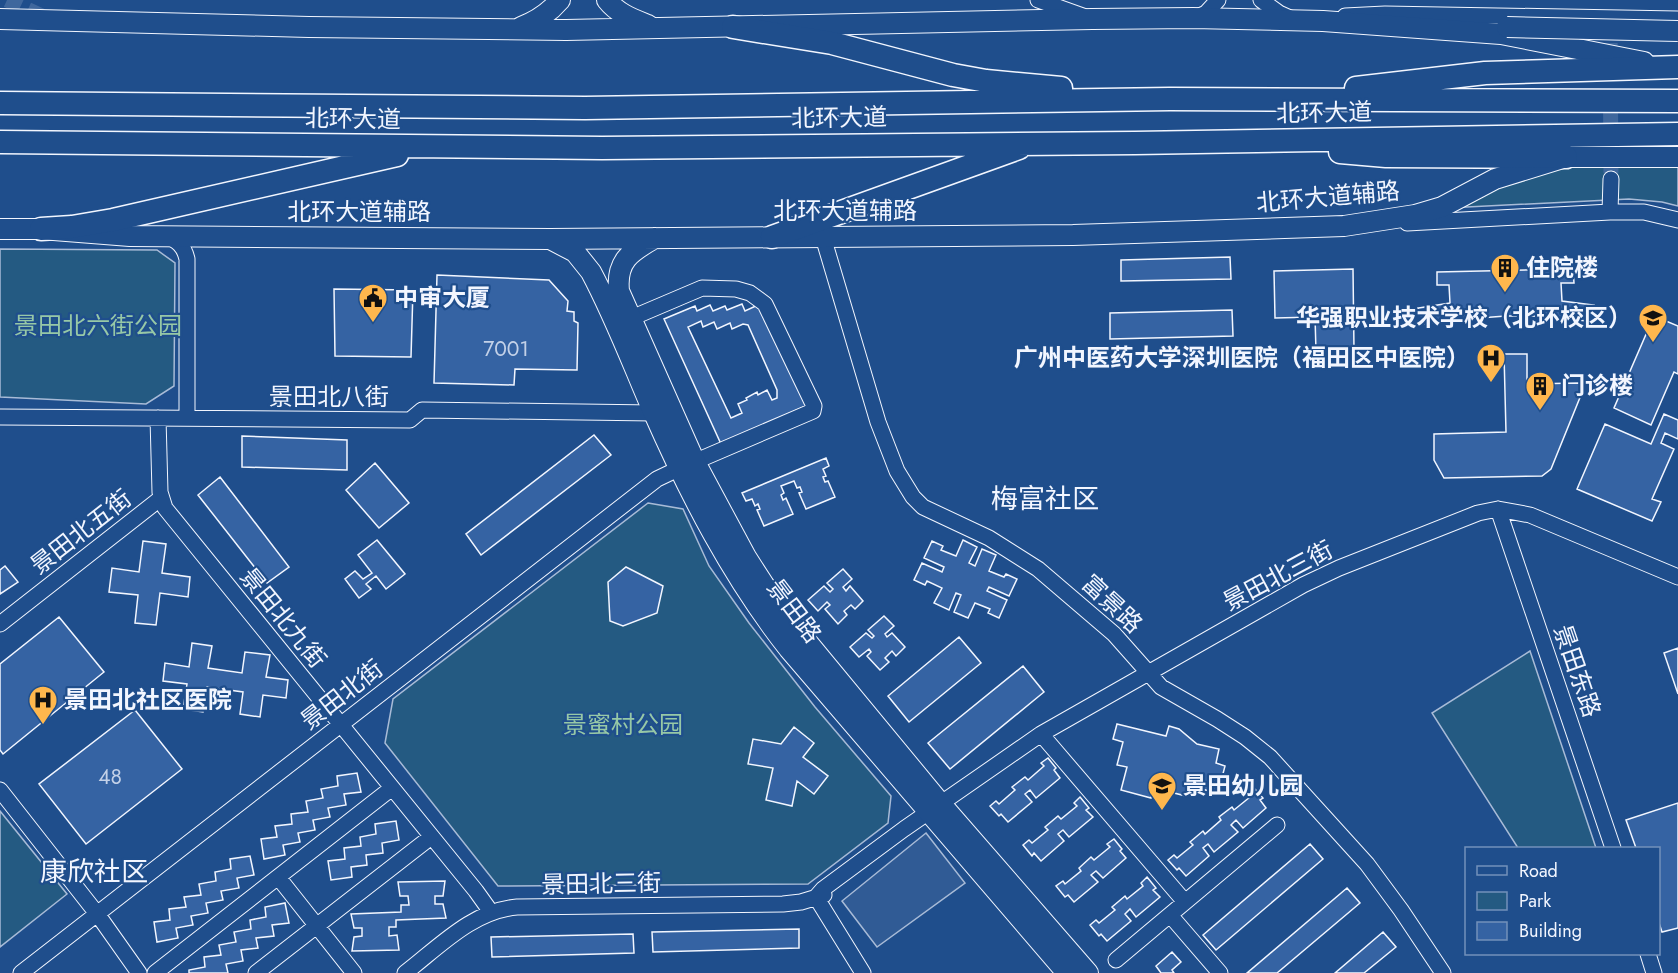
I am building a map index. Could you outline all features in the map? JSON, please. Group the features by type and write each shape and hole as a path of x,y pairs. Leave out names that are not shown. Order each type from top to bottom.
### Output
{"highway":[{"path":"733,27 832,43 964,77 1170,99"},
{"path":"1257,99 1485,72 1678,66"},
{"name":"北环大道","path":"0,103 585,108 1170,99 1678,101"},
{"name":"北环大道","path":"0,142 602,148 1678,134"},
{"path":"1273,141 1338,152 1386,156 1566,157"},
{"path":"772,237 1036,142"},
{"path":"40,228 113,220 433,146"}],"main road":[{"path":"509,29 539,19 552,10 560,0"},
{"path":"607,0 625,16 663,29"},
{"path":"0,18 309,27 509,29 663,29 1193,18 1323,21 1501,34 1628,60 1678,66"},
{"path":"1443,29 1507,27 1678,31"},
{"name":"北环大道辅路","path":"0,229 40,228 107,235 550,239 1073,235 1344,226 1415,215 1442,207 1495,179 1566,157 1678,157"},
{"name":"景田路","path":"655,238 631,253 621,267 618,279 623,321 654,413 764,585 935,808 1067,973"},
{"name":"景田路","path":"550,239 569,248 588,267 623,321 687,465"},
{"name":"景田路","path":"935,808 1088,973"}],"street":[{"path":"1038,0 1092,19"},
{"path":"1193,18 1206,12 1218,0"},
{"path":"1261,0 1279,14 1299,21"},
{"path":"1323,21 1353,14 1678,19"},
{"path":"1610,212 1611,179"},
{"path":"1344,226 1610,212 1644,212 1678,220"},
{"path":"166,236 179,242 187,259 187,418"},
{"name":"富景路","path":"823,237 878,422 897,471 913,497 923,507 988,538 1038,569 1114,634 1161,687 1217,718 1270,757 1367,864 1401,909 1443,973"},
{"name":"景田北街","path":"21,973 657,479 811,413 814,406 765,304 750,293 726,288 702,288 623,321"},
{"name":"景田北八街","path":"0,417 410,420 422,410 654,413"},
{"path":"158,418 161,498"},
{"name":"景田北五街","path":"0,624 161,498"},
{"name":"景田北九街","path":"161,498 171,515 491,912"},
{"name":"景田北三街","path":"405,973 471,922 491,912 516,907 783,904 816,897 823,889 904,829 1041,734 1322,576 1469,516 1498,509 1536,516 1678,577"},
{"name":"景田东路","path":"1498,509 1612,847"},
{"path":"1041,734 1185,902"},
{"path":"155,973 392,788"},
{"path":"0,790 98,915 139,973"},
{"path":"1116,960 1277,825"},
{"path":"256,973 431,837"},
{"path":"278,877 354,973"},
{"path":"816,897 863,973"},
{"path":"1170,915 1220,973"},
{"path":"1648,955 1654,973"},
{"path":"851,973 863,973"}],"green space":[{"path":"1569,166 1678,166 1678,206 1629,199 1447,208 1476,195"},
{"name":"景田北六街公园","path":"0,249 157,250 175,263 174,386 146,404 0,397"},
{"name":"景蜜村公园","path":"648,503 683,509 709,566 749,623 815,707 891,796 888,823 808,884 498,886 385,743 393,699"},
{"path":"1530,651 1596,847 1517,847 1432,713"},
{"path":"0,811 67,894 0,947"}],"shaded area":[{"path":"926,833 965,883 877,947 842,901"}],"building":[{"path":"1230,257 1231,279 1121,281 1121,260"},
{"path":"1353,269 1354,350 1316,351 1315,317 1275,318 1274,271"},
{"name":"住院楼","path":"1573,269 1574,283 1561,283 1562,301 1594,305 1587,321 1506,316 1425,324 1418,308 1450,303 1449,285 1437,285 1437,272"},
{"path":"437,275 549,280 568,301 567,311 574,312 574,321 578,323 577,370 515,369 514,385 434,383"},
{"name":"中审大厦","path":"334,289 413,290 411,357 335,356"},
{"path":"742,304 745,311 760,304 806,406 721,444 664,319 695,306 697,311 710,305 713,311 725,306 727,310","holes":["701,321 703,327 714,322 717,329 730,323 732,329 743,324 748,325 777,390 777,398 772,400 767,390 758,395 757,392 738,404 742,413 731,418 688,327"]},
{"path":"1232,310 1233,336 1110,339 1110,313"},
{"path":"1654,316 1678,326 1678,374 1674,372 1651,425 1614,408"},
{"name":"门诊楼","path":"1504,354 1527,354 1527,384 1579,383 1583,385 1551,469 1542,476 1444,478 1434,460 1434,434 1506,432"},
{"path":"1664,414 1678,420 1678,439 1665,433 1661,443 1674,449 1652,499 1661,502 1652,521 1577,489 1605,424 1651,444"},
{"path":"594,435 611,455 481,555 466,534"},
{"path":"242,436 347,440 347,470 242,467"},
{"path":"826,458 829,466 823,469 826,476 823,477 825,482 828,481 835,497 806,509 799,493 802,492 800,487 797,488 794,481 781,486 784,493 781,495 783,500 786,498 793,514 764,526 757,510 760,509 758,504 755,506 752,499 746,501 742,493"},
{"path":"375,463 409,503 379,528 346,490"},
{"path":"220,477 289,567 267,583 198,495"},
{"path":"377,540 405,574 386,589 376,576 366,584 371,589 359,598 345,579 355,571 363,579 372,573 358,555"},
{"path":"963,540 977,547 969,563 975,566 982,549 996,555 989,571 1017,579 1009,596 989,587 987,591 1007,600 999,618 988,613 990,609 975,603 968,618 954,612 961,595 956,593 949,610 934,603 942,588 927,581 925,585 914,580 922,563 942,572 944,567 924,558 932,541 943,546 941,550 956,556"},
{"path":"143,541 166,544 162,573 190,577 188,597 160,593 156,625 135,623 138,595 109,592 112,568 139,572"},
{"path":"5,566 18,582 0,594 0,570"},
{"path":"626,567 663,586 657,613 623,626 610,621 608,582"},
{"path":"843,569 852,579 843,587 846,591 850,586 863,601 855,609 851,605 844,611 847,615 838,624 825,609 830,605 827,602 818,611 808,600 824,586 830,592 833,589 827,583"},
{"path":"884,616 894,626 885,634 887,637 892,633 905,647 896,656 892,651 885,658 889,662 880,670 867,656 871,652 869,649 859,657 850,647 866,633 872,638 874,636 868,630"},
{"path":"59,617 104,672 3,754 0,750 0,664"},
{"path":"959,637 981,663 909,722 888,696"},
{"path":"192,643 212,646 208,668 242,673 245,652 270,655 266,677 288,680 286,698 263,695 260,717 240,714 243,692 207,687 203,712 183,709 187,684 163,681 165,663 189,667"},
{"path":"1678,648 1678,694 1664,653"},
{"path":"1023,666 1044,692 950,769 928,743"},
{"path":"135,710 182,769 86,844 39,784"},
{"path":"1117,724 1166,736 1169,726 1179,729 1197,744 1219,749 1216,763 1225,766 1218,793 1189,786 1186,796 1154,788 1151,798 1121,790 1127,767 1117,765 1123,742 1113,739"},
{"path":"794,727 814,743 803,757 828,776 814,794 797,781 792,806 766,800 773,768 748,764 753,739 781,744"},
{"path":"1048,758 1060,778 1036,798 1030,790 1025,794 1032,802 1008,822 1001,814 999,816 990,806 996,801 999,804 1015,790 1012,787 1025,777 1028,780 1044,766 1041,763"},
{"path":"357,773 361,792 344,794 346,805 328,808 330,817 313,820 315,830 298,833 300,842 283,845 285,855 264,859 261,839 277,837 275,826 292,824 291,814 308,812 306,801 323,798 321,789 338,786 337,776"},
{"path":"1254,788 1263,798 1260,800 1266,808 1243,828 1236,820 1231,825 1238,832 1214,852 1208,844 1203,848 1209,856 1186,876 1179,868 1177,870 1168,860 1174,855 1177,858 1193,845 1190,842 1203,831 1205,834 1221,820 1219,817 1232,807 1234,810 1250,797 1247,794"},
{"path":"1080,797 1089,808 1086,810 1093,817 1069,837 1063,830 1058,834 1064,841 1041,861 1034,853 1032,856 1023,845 1029,840 1032,843 1048,830 1045,827 1058,816 1061,819 1077,806 1074,803"},
{"path":"1678,803 1678,928 1662,932 1660,926 1660,847 1636,847 1626,820"},
{"path":"396,821 399,840 382,843 383,853 366,855 367,865 351,867 352,877 331,880 328,861 345,859 344,848 361,846 360,837 376,834 375,824"},
{"path":"1114,839 1126,858 1103,878 1096,871 1091,875 1098,882 1074,902 1068,895 1065,897 1056,886 1063,881 1065,884 1081,871 1079,868 1091,857 1094,860 1110,847 1107,844"},
{"path":"1310,844 1323,859 1216,950 1203,935"},
{"path":"250,856 254,875 237,878 239,888 221,891 223,900 206,903 208,913 191,916 193,925 176,928 178,938 157,942 154,922 170,920 169,909 186,907 184,897 201,895 199,884 216,881 215,872 231,869 230,859"},
{"path":"1147,877 1156,888 1153,890 1160,897 1136,917 1130,909 1125,914 1131,921 1107,941 1101,934 1099,936 1090,925 1096,920 1099,923 1115,910 1112,907 1125,896 1127,899 1143,886 1141,883"},
{"path":"445,881 443,896 435,896 435,904 443,904 446,918 396,920 396,927 389,927 389,936 397,935 399,950 352,951 354,937 362,936 362,928 354,928 351,914 401,912 401,905 409,905 408,896 400,896 398,882"},
{"path":"1347,888 1360,903 1277,973 1247,973"},
{"path":"285,903 289,923 272,925 274,936 256,938 258,948 241,950 243,961 226,964 228,973 189,973 189,970 205,967 204,957 221,955 219,945 236,942 234,932 251,929 250,920 266,917 265,907"},
{"path":"799,929 799,948 653,952 652,932"},
{"path":"1383,932 1396,947 1364,973 1335,973"},
{"path":"633,934 634,953 492,957 491,937"},
{"path":"1172,952 1181,962 1172,970 1174,973 1161,973 1156,966"}],"tunnel":[{"path":"7,0 46,18"},
{"path":"1610,20 1611,179"}],"place":[{"name":"住院楼","path":"1505,294"},
{"name":"中审大厦","path":"373,324"},
{"name":"华强职业技术学校（北环校区）","path":"1653,344"},
{"name":"广州中医药大学深圳医院（福田区中医院）","path":"1491,384"},
{"name":"门诊楼","path":"1540,412"},
{"name":"景田北社区医院","path":"43,726"},
{"name":"景田幼儿园","path":"1162,812"}],"district":[{"name":"梅富社区","path":"1045,499"},
{"name":"康欣社区","path":"94,872"}]}
